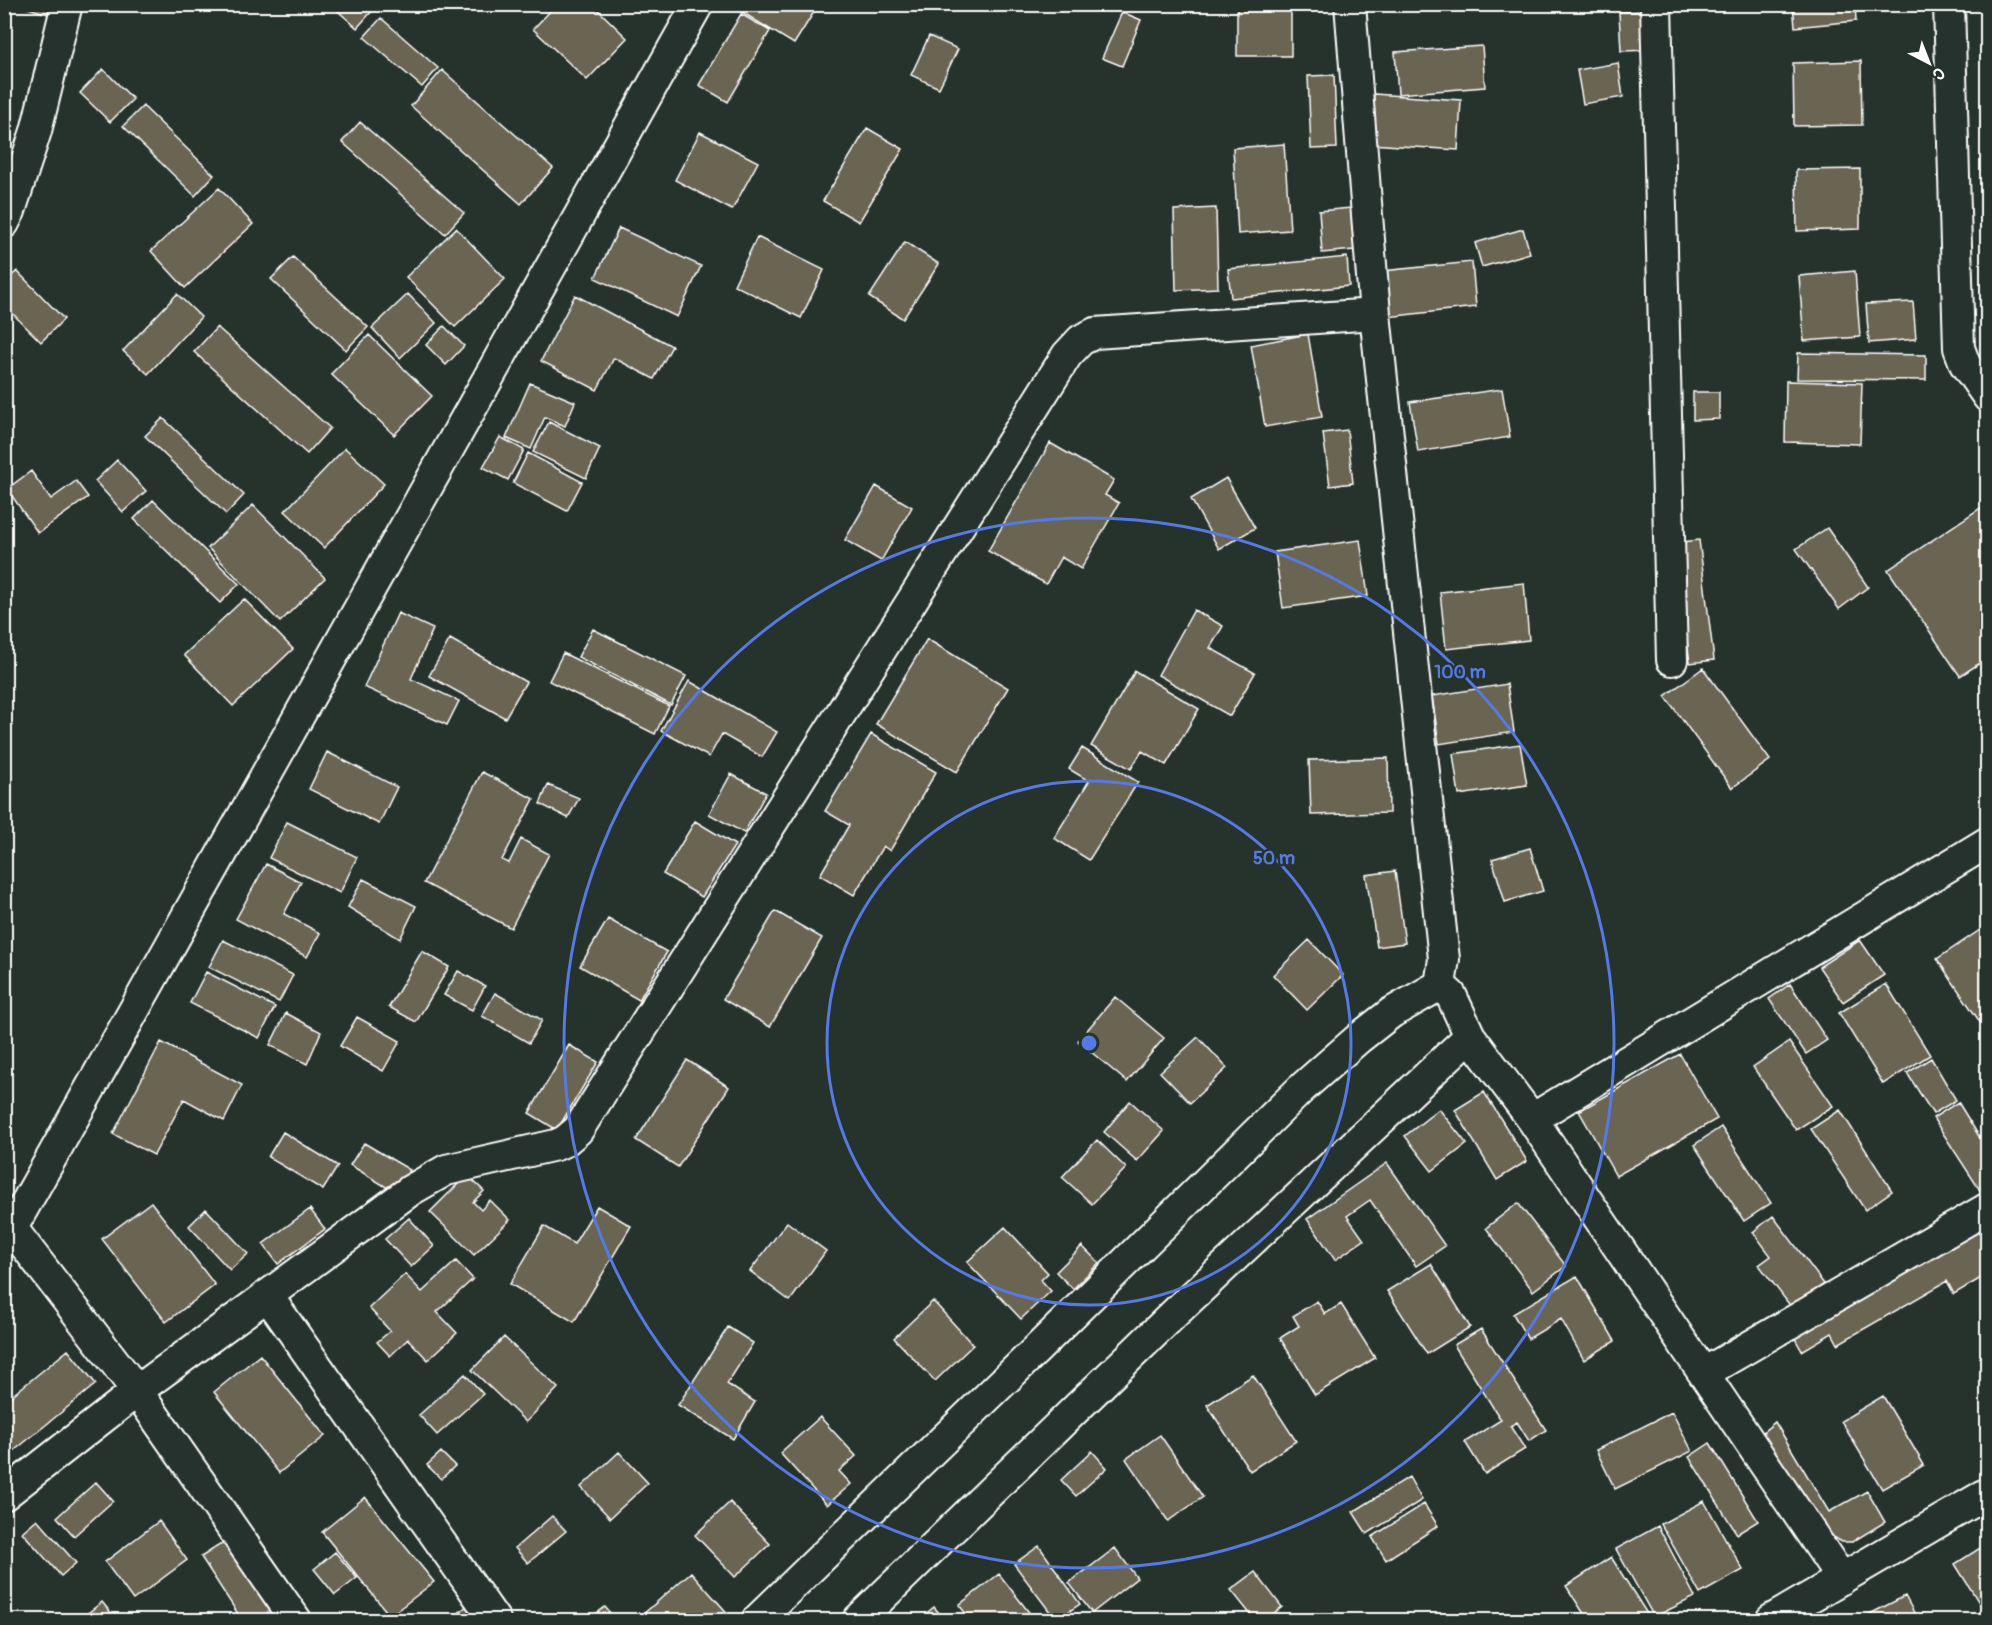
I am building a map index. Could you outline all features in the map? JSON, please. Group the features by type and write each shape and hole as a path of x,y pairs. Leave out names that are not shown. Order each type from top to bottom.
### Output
{"street":[{"path":"4,223 36,131 67,4"},
{"path":"296,1620 137,1390 8,1223 698,4"},
{"path":"1350,4 1375,314 1444,959 1440,985"},
{"path":"1656,4 1672,660"},
{"path":"1949,4 1959,348 1965,364 1988,398"},
{"path":"4,1496 137,1390 428,1179 446,1170 556,1145 566,1141 578,1130 1061,365 1073,347 1081,340 1095,333 1375,314"},
{"path":"1532,1119 1988,842"},
{"path":"1440,985 1452,995 1470,1036 1532,1119 1842,1579"},
{"path":"757,1620 1302,1088 1391,1013 1440,985"},
{"path":"858,1620 1170,1318 1470,1036"},
{"path":"1704,1373 1988,1209"},
{"path":"267,1295 495,1620"},
{"path":"1771,1620 1988,1492"}],"building":[{"path":"15,4 50,4 48,14"},
{"path":"330,4 367,4 373,10 357,28"},
{"path":"557,4 592,4 627,38 587,80 533,29"},
{"path":"744,4 819,4 794,44 740,11"},
{"path":"1237,4 1291,4 1291,56 1237,56"},
{"path":"1357,4 1444,4 1444,9 1357,9"},
{"path":"1793,4 1855,4 1856,21 1795,27"},
{"path":"1649,11 1651,50 1621,51 1619,12"},
{"path":"1122,12 1141,20 1122,66 1102,58"},
{"path":"741,14 770,31 728,102 699,85"},
{"path":"381,18 438,68 422,87 364,37"},
{"path":"929,36 958,49 939,88 911,75"},
{"path":"1482,46 1485,87 1398,94 1395,52"},
{"path":"1861,61 1862,125 1794,126 1793,63"},
{"path":"1618,63 1623,97 1583,104 1577,70"},
{"path":"103,69 133,99 110,122 80,93"},
{"path":"442,70 553,168 521,204 411,106"},
{"path":"1334,75 1337,148 1311,149 1308,76"},
{"path":"1374,94 1461,100 1458,150 1371,144"},
{"path":"143,106 214,175 195,196 123,126"},
{"path":"360,122 464,213 445,234 342,142"},
{"path":"867,128 903,149 859,222 823,201"},
{"path":"700,132 758,162 732,210 675,180"},
{"path":"1284,144 1290,230 1238,234 1233,148"},
{"path":"1860,169 1860,229 1797,231 1796,170"},
{"path":"219,188 253,224 185,288 151,251"},
{"path":"1216,208 1218,288 1176,290 1174,210"},
{"path":"1351,208 1354,250 1322,253 1319,211"},
{"path":"456,228 505,279 455,327 406,277"},
{"path":"619,228 701,266 677,317 595,278"},
{"path":"1523,229 1530,253 1482,267 1475,243"},
{"path":"757,237 824,270 801,318 734,285"},
{"path":"905,242 939,264 903,319 869,297"},
{"path":"293,257 368,327 346,350 271,279"},
{"path":"1347,257 1349,286 1231,298 1228,269"},
{"path":"1472,262 1476,307 1387,317 1382,271"},
{"path":"17,271 64,319 41,342 4,305 4,283"},
{"path":"1855,271 1860,337 1804,341 1799,276"},
{"path":"177,294 201,317 148,374 123,351"},
{"path":"408,294 436,323 400,358 372,328"},
{"path":"575,295 672,346 654,379 614,358 597,390 541,361"},
{"path":"1913,302 1916,339 1869,343 1866,304"},
{"path":"444,326 464,346 446,365 426,345"},
{"path":"217,327 330,428 307,454 194,352"},
{"path":"1308,334 1322,417 1265,427 1251,345"},
{"path":"369,335 432,396 394,435 331,374"},
{"path":"1798,353 1926,355 1926,380 1797,379"},
{"path":"1786,381 1862,383 1860,444 1785,442"},
{"path":"530,383 575,402 565,426 545,417 531,449 506,438"},
{"path":"1502,389 1510,437 1418,452 1410,402"},
{"path":"1693,392 1719,392 1719,419 1693,420"},
{"path":"163,418 244,495 226,514 145,436"},
{"path":"549,422 600,448 586,478 533,452"},
{"path":"1347,430 1353,483 1330,486 1323,433"},
{"path":"500,437 524,450 508,480 483,467"},
{"path":"1050,443 1114,480 1105,495 1119,503 1081,569 1061,557 1046,584 988,551"},
{"path":"345,448 384,484 324,548 285,511"},
{"path":"528,453 582,482 567,511 513,483"},
{"path":"117,460 146,491 123,512 95,481"},
{"path":"31,471 51,499 76,481 88,497 38,533 7,489"},
{"path":"1226,478 1255,528 1219,549 1191,499"},
{"path":"876,486 912,507 881,561 845,540"},
{"path":"153,500 239,584 220,603 134,519"},
{"path":"1988,503 1988,658 1960,676 1888,570"},
{"path":"253,505 325,578 280,622 208,548"},
{"path":"1827,528 1868,587 1839,609 1796,549"},
{"path":"1360,540 1368,596 1283,608 1275,552"},
{"path":"1699,540 1714,660 1690,663 1674,543"},
{"path":"1524,583 1529,640 1446,649 1440,592"},
{"path":"244,599 293,649 233,706 184,655"},
{"path":"1194,610 1223,626 1210,648 1255,673 1230,716 1158,675"},
{"path":"398,613 433,629 411,679 459,701 447,725 364,687"},
{"path":"593,629 686,676 671,705 578,657"},
{"path":"450,639 526,682 505,718 429,676"},
{"path":"927,639 1008,688 957,772 876,724"},
{"path":"563,653 669,706 655,734 549,681"},
{"path":"1703,668 1770,760 1732,788 1665,696"},
{"path":"1135,671 1199,709 1166,765 1142,751 1131,769 1091,746"},
{"path":"689,681 777,732 762,757 722,734 709,757 661,731"},
{"path":"1507,684 1514,732 1439,744 1432,696"},
{"path":"871,734 936,772 890,851 883,846 854,895 820,875 849,825 825,811"},
{"path":"1520,744 1527,785 1459,795 1453,754"},
{"path":"1082,748 1138,782 1089,860 1054,838 1089,781 1069,769"},
{"path":"327,752 397,787 379,824 309,789"},
{"path":"1388,758 1389,813 1311,815 1309,760"},
{"path":"482,772 534,799 502,860 509,863 521,839 549,854 511,928 424,883"},
{"path":"731,774 766,793 744,833 709,814"},
{"path":"548,785 579,798 568,818 540,804"},
{"path":"695,821 735,845 702,897 663,874"},
{"path":"287,822 357,857 340,893 269,858"},
{"path":"1530,848 1543,891 1505,902 1492,859"},
{"path":"266,864 301,882 284,914 320,933 307,957 236,919"},
{"path":"1395,871 1405,943 1377,947 1366,875"},
{"path":"363,879 416,906 400,939 348,907"},
{"path":"775,911 822,938 770,1027 723,999"},
{"path":"608,919 667,952 639,1000 580,966"},
{"path":"1983,928 1988,934 1988,1021 1982,1025 1937,959"},
{"path":"223,940 293,975 279,1002 209,967"},
{"path":"1309,940 1343,975 1307,1010 1273,975"},
{"path":"1860,940 1884,975 1843,1002 1819,967"},
{"path":"422,951 449,967 416,1022 389,1007"},
{"path":"458,971 485,986 472,1010 444,995"},
{"path":"206,972 275,1007 259,1038 190,1003"},
{"path":"1790,984 1827,1040 1806,1054 1769,999"},
{"path":"1886,984 1930,1055 1883,1084 1839,1013"},
{"path":"495,993 542,1020 529,1043 482,1016"},
{"path":"1115,997 1164,1038 1127,1082 1078,1041"},
{"path":"286,1013 321,1032 307,1064 270,1045"},
{"path":"357,1017 400,1041 383,1071 340,1046"},
{"path":"1198,1037 1227,1068 1190,1103 1160,1072"},
{"path":"161,1042 242,1085 224,1121 184,1099 154,1155 113,1134"},
{"path":"1789,1042 1833,1106 1796,1130 1753,1067"},
{"path":"569,1045 598,1062 557,1130 529,1113"},
{"path":"1680,1054 1717,1119 1616,1176 1579,1111"},
{"path":"1931,1058 1956,1100 1933,1114 1907,1073"},
{"path":"687,1060 729,1087 678,1167 636,1140"},
{"path":"1484,1092 1527,1161 1497,1180 1455,1110"},
{"path":"1130,1101 1164,1131 1137,1161 1104,1132"},
{"path":"1958,1102 1988,1151 1988,1196 1985,1198 1933,1118"},
{"path":"1439,1109 1467,1144 1432,1171 1405,1136"},
{"path":"1840,1110 1892,1191 1865,1210 1811,1129"},
{"path":"1721,1127 1771,1203 1744,1221 1694,1145"},
{"path":"283,1132 338,1166 323,1190 268,1157"},
{"path":"1097,1140 1126,1168 1092,1204 1062,1177"},
{"path":"364,1143 410,1170 396,1193 350,1165"},
{"path":"1387,1163 1445,1246 1416,1266 1370,1200 1347,1216 1364,1240 1335,1260 1307,1219"},
{"path":"467,1175 484,1191 473,1202 481,1210 490,1200 510,1220 474,1255 430,1212"},
{"path":"151,1202 215,1285 166,1322 102,1239"},
{"path":"1518,1203 1566,1266 1533,1291 1486,1228"},
{"path":"597,1206 631,1226 574,1322 510,1284 544,1226 574,1244"},
{"path":"206,1209 248,1254 230,1270 189,1226"},
{"path":"310,1209 325,1229 278,1264 263,1244"},
{"path":"1773,1216 1824,1284 1792,1308 1759,1265 1771,1256 1753,1232"},
{"path":"409,1218 434,1246 411,1267 385,1239"},
{"path":"1988,1220 1988,1274 1954,1294 1947,1281 1838,1344 1832,1333 1802,1351 1793,1335"},
{"path":"787,1222 826,1251 790,1301 750,1271"},
{"path":"1005,1227 1048,1273 1041,1280 1051,1291 1021,1319 967,1262"},
{"path":"1082,1246 1099,1263 1073,1289 1056,1272"},
{"path":"456,1261 473,1279 437,1312 457,1333 428,1360 408,1339 390,1356 377,1342 390,1331 369,1308 405,1274 422,1292"},
{"path":"1431,1264 1470,1327 1427,1354 1387,1291"},
{"path":"1577,1276 1615,1341 1584,1360 1561,1319 1528,1339 1513,1314"},
{"path":"933,1301 973,1345 935,1381 894,1338"},
{"path":"1317,1301 1325,1314 1341,1304 1375,1358 1315,1395 1280,1338 1299,1326 1293,1316"},
{"path":"728,1327 753,1343 727,1384 755,1402 733,1439 678,1405"},
{"path":"1481,1329 1546,1430 1529,1441 1517,1422 1510,1426 1525,1449 1485,1474 1465,1442 1501,1420 1454,1345"},
{"path":"504,1337 558,1388 526,1422 472,1370"},
{"path":"68,1350 96,1384 4,1459 4,1402"},
{"path":"260,1355 325,1436 279,1473 214,1392"},
{"path":"465,1374 483,1394 437,1435 419,1415"},
{"path":"1253,1375 1296,1441 1250,1471 1207,1405"},
{"path":"1883,1396 1924,1465 1882,1489 1841,1421"},
{"path":"1672,1412 1692,1451 1615,1489 1596,1450"},
{"path":"820,1417 856,1456 839,1471 851,1484 827,1505 780,1453"},
{"path":"1775,1422 1829,1512 1867,1491 1885,1522 1852,1542 1842,1542 1813,1525 1757,1437"},
{"path":"1160,1435 1203,1497 1168,1521 1126,1459"},
{"path":"1710,1443 1758,1521 1737,1534 1689,1457"},
{"path":"1092,1451 1107,1468 1076,1496 1061,1480"},
{"path":"441,1452 455,1466 441,1479 427,1465"},
{"path":"619,1452 648,1483 610,1518 581,1487"},
{"path":"1409,1477 1422,1500 1367,1534 1353,1512"},
{"path":"96,1482 113,1501 74,1536 57,1517"},
{"path":"365,1497 434,1582 390,1616 322,1532"},
{"path":"1704,1501 1743,1570 1700,1594 1661,1524"},
{"path":"730,1502 770,1544 735,1577 695,1535"},
{"path":"1424,1504 1438,1526 1386,1560 1372,1537"},
{"path":"552,1516 566,1531 528,1563 515,1548"},
{"path":"37,1519 76,1563 61,1576 22,1532"},
{"path":"159,1521 187,1560 133,1600 105,1562"},
{"path":"1658,1526 1695,1597 1654,1617 1616,1549"},
{"path":"224,1542 276,1620 242,1620 201,1557"},
{"path":"1988,1543 1988,1617 1955,1564"},
{"path":"1039,1546 1080,1604 1056,1620 1014,1564"},
{"path":"1115,1548 1137,1578 1092,1613 1069,1583"},
{"path":"335,1552 357,1578 335,1595 314,1569"},
{"path":"1611,1557 1651,1620 1588,1620 1566,1586"},
{"path":"691,1572 730,1616 725,1620 645,1620 641,1616"},
{"path":"1255,1572 1282,1607 1265,1620 1255,1620 1231,1590"},
{"path":"999,1574 1035,1620 971,1620 959,1605"},
{"path":"1905,1596 1918,1620 1858,1620"},
{"path":"102,1602 117,1620 79,1620"},
{"path":"471,1602 488,1620 455,1620 453,1618"},
{"path":"605,1607 616,1620 588,1620"},
{"path":"934,1607 945,1620 918,1620"}]}
